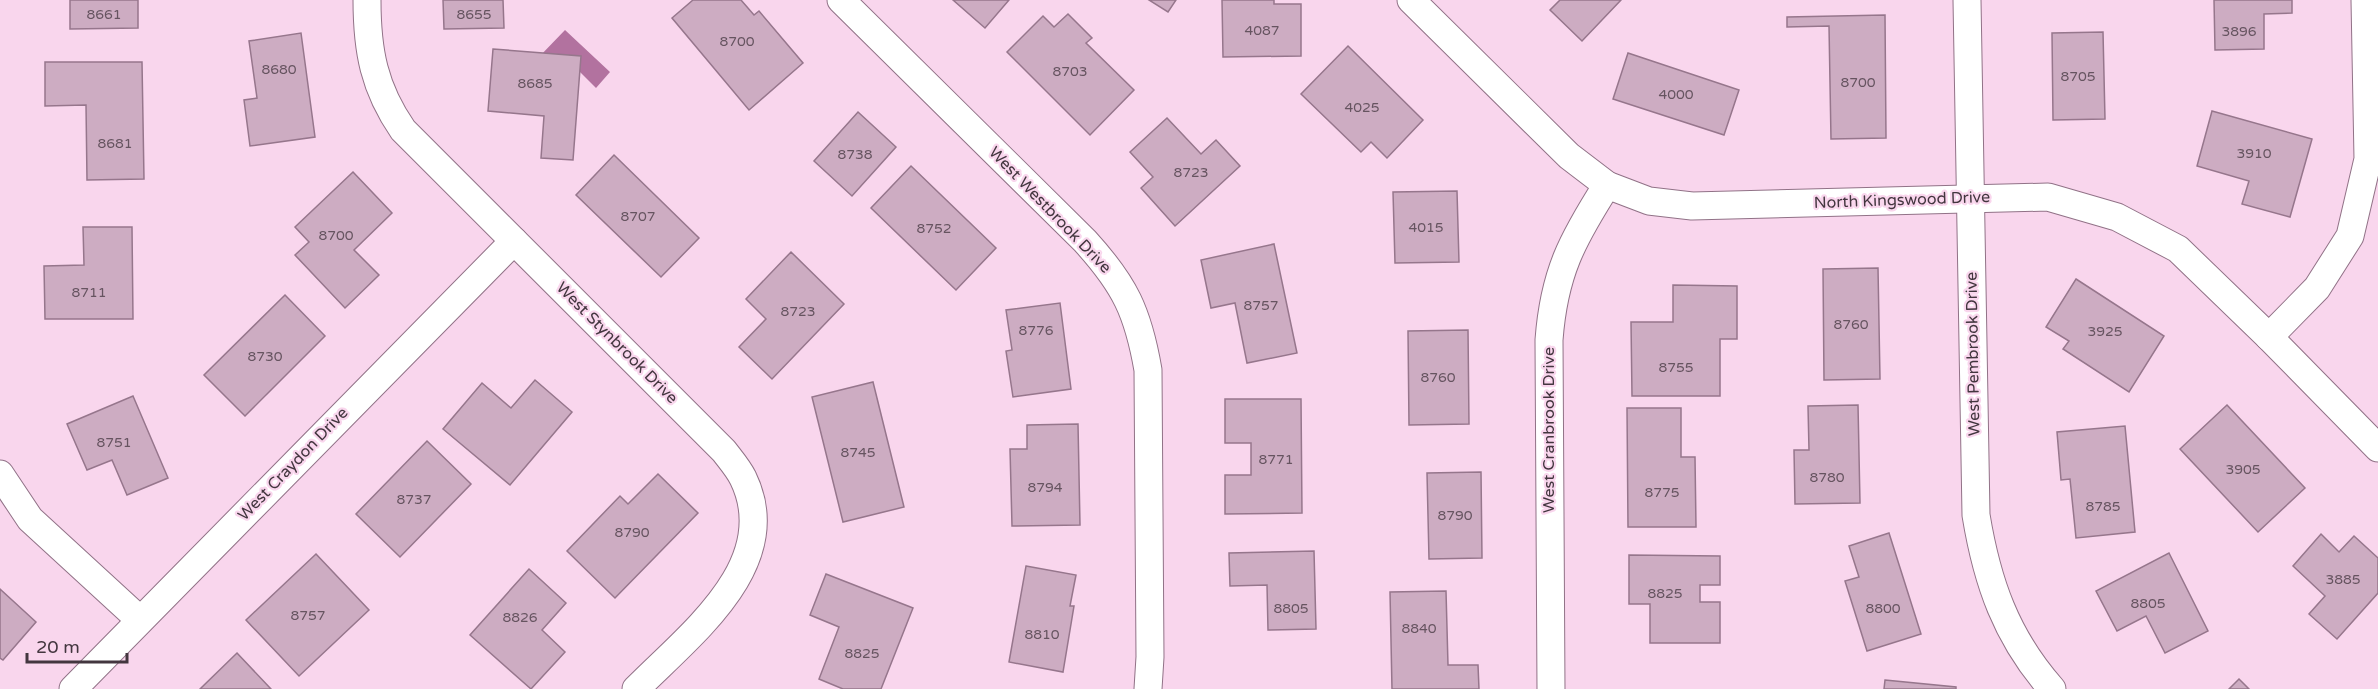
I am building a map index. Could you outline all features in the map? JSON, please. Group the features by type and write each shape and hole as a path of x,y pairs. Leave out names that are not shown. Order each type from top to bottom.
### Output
{"street":[{"name":"West Stynbrook Drive","path":"367,0 367,30 373,71 387,107 403,130 724,451 743,478 752,510 752,541 742,571 723,601 636,689"},
{"name":"West Westbrook Drive","path":"841,0 1085,241 1109,268 1129,299 1142,333 1148,370 1150,657 1148,689"},
{"name":"North Kingswood Drive","path":"1411,0 1569,156 1607,185 1649,201 1692,206 2048,197 2118,217 2178,249 2270,337 2378,448"},
{"name":"West Pembrook Drive","path":"1967,0 1976,515 1994,594 2013,635 2052,689"},
{"path":"2270,337 2318,288 2350,236 2368,159 2365,0"},
{"name":"West Cranbrook Drive","path":"1551,689 1549,340 1551,304 1562,264 1579,229 1607,185"},
{"name":"West Craydon Drive","path":"73,689 514,241"},
{"path":"0,474 30,519 140,620"}],"shaded area":[{"path":"565,30 610,72 596,88 575,67 538,58"}],"building":[{"path":"70,0 138,0 138,28 70,29"},
{"path":"443,0 503,0 504,28 444,29"},
{"path":"693,0 741,0 754,15 759,11 803,63 749,110 672,18"},
{"path":"953,0 1009,0 985,28"},
{"path":"1149,0 1176,0 1168,12"},
{"path":"1222,0 1274,0 1274,4 1301,4 1301,56 1223,57"},
{"path":"1560,0 1621,0 1582,41 1550,10"},
{"path":"2214,0 2292,0 2292,13 2264,14 2264,49 2215,50"},
{"path":"1068,14 1092,38 1086,43 1134,90 1090,135 1007,52 1043,16 1054,27"},
{"path":"1885,15 1886,138 1831,139 1829,26 1787,27 1787,17"},
{"path":"2103,32 2105,119 2053,120 2052,33"},
{"path":"301,33 315,137 250,146 244,100 257,98 249,41"},
{"path":"1348,46 1423,120 1387,158 1371,142 1361,152 1301,94"},
{"path":"493,49 581,56 573,160 541,158 544,116 488,111"},
{"path":"1628,53 1739,90 1724,135 1613,99"},
{"path":"45,62 142,62 144,179 87,180 86,105 45,106"},
{"path":"2212,111 2312,139 2290,217 2242,204 2249,181 2197,166"},
{"path":"858,112 896,147 852,196 814,161"},
{"path":"1167,118 1201,154 1216,140 1240,166 1175,226 1141,188 1153,177 1130,152"},
{"path":"614,155 699,238 661,277 576,195"},
{"path":"911,166 996,248 956,290 871,208"},
{"path":"353,172 392,213 354,250 379,275 345,308 295,255 309,242 295,227"},
{"path":"1457,191 1459,262 1395,263 1393,192"},
{"path":"83,227 132,227 133,319 45,319 44,266 84,265"},
{"path":"1274,244 1297,353 1247,363 1235,303 1211,308 1201,260"},
{"path":"791,252 844,304 772,379 739,347 766,319 746,299"},
{"path":"1878,268 1880,379 1824,380 1823,269"},
{"path":"2076,279 2164,336 2129,392 2063,349 2069,341 2046,327"},
{"path":"1673,285 1737,286 1737,339 1720,339 1720,396 1632,396 1631,322 1673,322"},
{"path":"285,295 325,336 245,416 204,375"},
{"path":"1060,303 1071,389 1013,397 1006,351 1012,350 1006,310"},
{"path":"1468,330 1469,424 1409,425 1408,331"},
{"path":"535,380 572,412 510,485 443,429 482,383 511,408"},
{"path":"873,382 904,507 843,522 812,397"},
{"path":"133,396 168,478 127,495 112,460 87,470 67,424"},
{"path":"1225,399 1301,399 1302,513 1225,514 1225,475 1251,475 1251,443 1225,443"},
{"path":"1858,405 1860,503 1795,504 1794,450 1809,450 1808,406"},
{"path":"2227,405 2305,488 2258,532 2180,449"},
{"path":"1627,408 1681,408 1681,457 1695,457 1696,527 1628,527"},
{"path":"1078,424 1080,525 1012,526 1010,449 1027,449 1027,425"},
{"path":"2125,426 2135,532 2076,538 2070,479 2061,480 2057,432"},
{"path":"427,441 471,484 400,557 356,514"},
{"path":"1481,472 1482,558 1429,559 1427,473"},
{"path":"658,474 698,513 615,598 567,551 620,496 628,504"},
{"path":"1889,533 1921,634 1867,651 1845,581 1859,577 1849,546"},
{"path":"2321,534 2339,552 2354,536 2378,558 2378,593 2337,639 2309,614 2325,596 2293,566"},
{"path":"1314,551 1316,629 1268,630 1267,585 1230,586 1229,553"},
{"path":"2169,553 2208,631 2165,653 2146,616 2117,631 2096,591"},
{"path":"316,554 369,610 299,676 246,620"},
{"path":"1629,555 1720,556 1720,585 1700,585 1700,602 1720,602 1720,643 1650,643 1650,604 1629,604"},
{"path":"1026,566 1076,575 1070,606 1074,606 1063,672 1009,662"},
{"path":"529,569 566,603 542,630 565,652 531,689 470,635"},
{"path":"826,574 913,608 881,689 843,689 819,679 839,627 810,615"},
{"path":"0,589 36,622 3,660 0,658"},
{"path":"1446,591 1448,665 1478,665 1479,689 1392,689 1390,592"},
{"path":"237,653 271,689 200,689"},
{"path":"2239,679 2249,689 2229,689"},
{"path":"1885,680 1956,687 1956,689 1884,689"}]}
